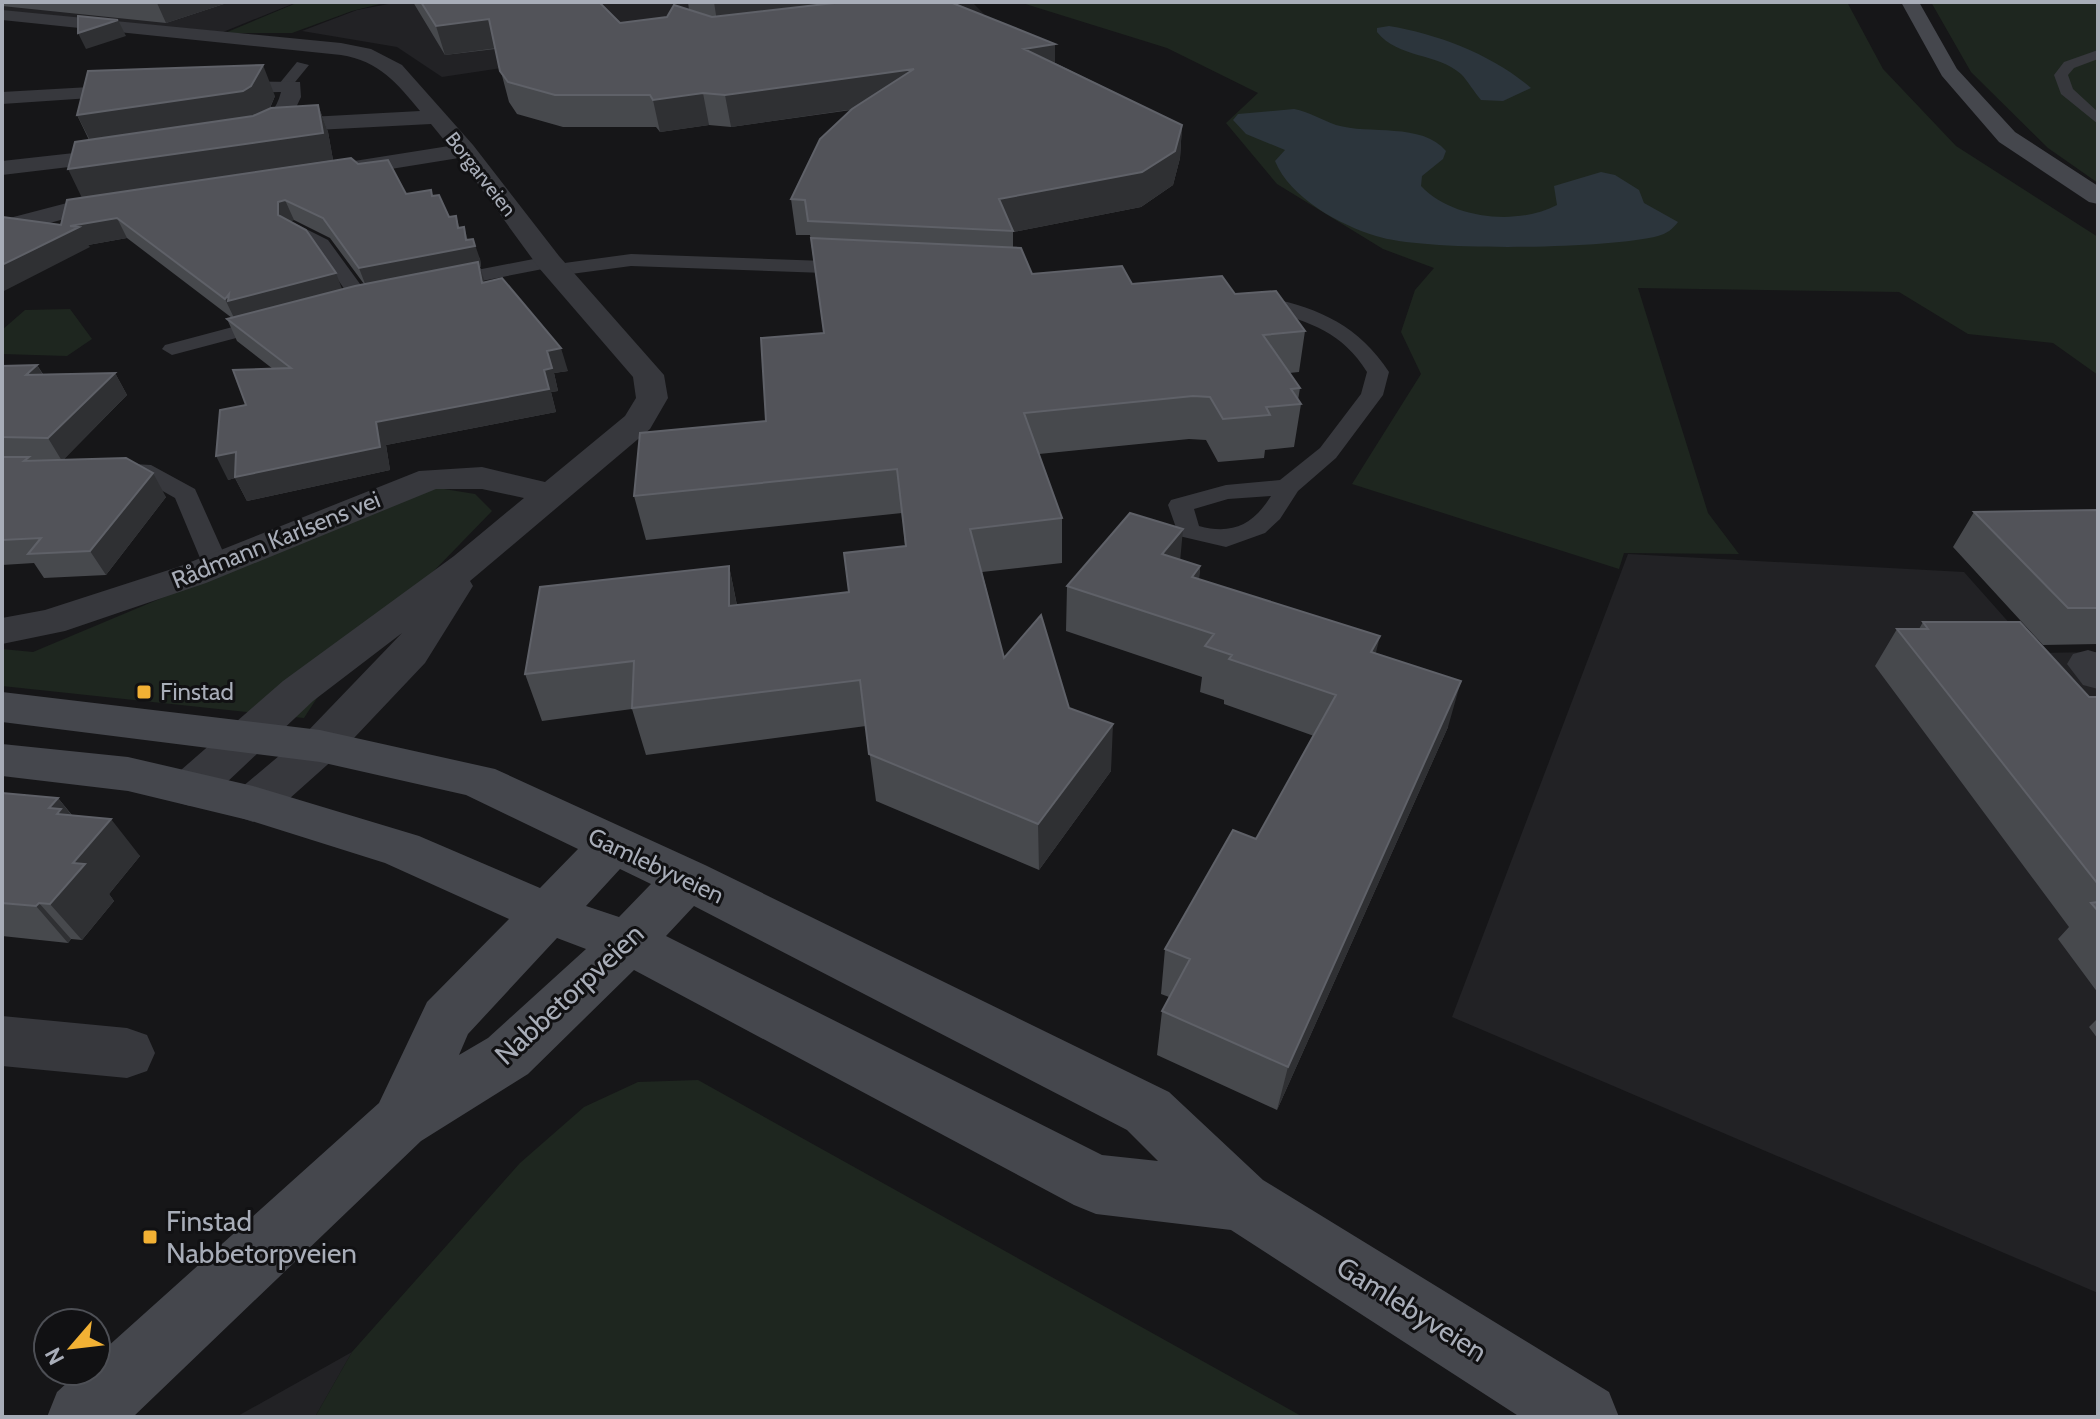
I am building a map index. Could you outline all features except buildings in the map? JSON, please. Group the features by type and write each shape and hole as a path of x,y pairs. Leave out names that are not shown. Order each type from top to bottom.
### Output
{"street":[{"path":"1910,2 1949,72 2007,137 2098,197"},
{"name":"Borgarveien","path":"2,15 364,53 395,69 465,150 553,266 648,375 652,398 638,422 468,564 298,691 190,789"},
{"path":"198,87 293,86 276,125 264,133 218,141"},
{"path":"2,98 168,89"},
{"path":"276,125 437,117"},
{"path":"2,168 157,150"},
{"path":"299,177 465,150"},
{"path":"2,228 67,211 143,200"},
{"name":"Rådmann Karlsens vei","path":"2,631 51,622 216,565 431,478 482,478 552,494"},
{"name":"Borgarveien","path":"253,804 320,746 410,653 468,564"},
{"name":"Gamlebyveien","path":"2,707 320,746 478,781 687,879 1148,1111 1241,1201 1584,1417"},
{"name":"Gamlebyveien","path":"2,760 128,774 253,804 402,849 548,914 629,942 1096,1184 1241,1201"},
{"name":"Nabbetorpveien","path":"400,1122 447,1019 613,845"},
{"name":"Nabbetorpveien","path":"82,1417 400,1122 508,1056 629,942 687,879"},
{"path":"2,1041 127,1053"}],"lane":[{"path":"2098,54 2069,65 2061,75 2066,91 2098,120"},
{"path":"286,84 302,65"},
{"path":"294,228 322,244 369,297 334,306"},
{"path":"424,287 553,266 631,260 868,268"},
{"path":"1236,300 1268,303 1347,331 1367,350 1378,372 1372,395 1328,453 1287,487"},
{"path":"172,349 292,317"},
{"path":"91,469 143,470 186,494 216,565"}],"shaded area":[{"path":"2,2 297,2 223,32 2,11"},
{"path":"299,2 388,2 352,11 292,33 225,33"},
{"path":"399,2 972,2 984,14 938,40 679,41 442,77 397,47 302,31 357,10"},
{"path":"1019,2 1847,2 1883,69 1956,146 2098,237 2098,375 2053,343 1968,334 1899,292 1638,288 1708,513 1739,554 1624,553 1619,569 1352,484 1421,374 1401,332 1415,290 1434,268 1383,249 1277,184 1226,123 1258,93 1167,48"},
{"path":"1931,2 2098,2 2098,183 2048,148 1971,72"},
{"path":"1389,26 1427,34 1464,48 1500,66 1531,88 1503,101 1481,100 1464,77 1451,67 1386,41 1377,28"},
{"path":"1294,109 1336,125 1409,133 1436,142 1446,151 1443,159 1422,176 1421,186 1434,197 1467,212 1505,217 1541,212 1557,205 1554,186 1601,172 1615,175 1639,190 1644,203 1678,222 1658,236 1560,246 1434,245 1376,236 1347,225 1304,198 1292,187 1275,161 1285,150 1246,134 1233,120 1238,114"},
{"path":"70,309 92,339 67,356 2,354 2,330 25,310"},
{"path":"438,488 475,494 492,511 330,678 304,718 2,686 2,649 33,652 396,500"},
{"path":"1628,554 1964,572 2036,653 2098,652 2098,1293 1452,1017"},
{"path":"698,1080 1303,1417 315,1417 352,1352 520,1163 584,1107 638,1082"},
{"path":"352,1352 315,1417 236,1417"}],"place":[{"name":"Finstad","path":"144,692"},
{"name":"Finstad Nabbetorpveien","path":"150,1237"}]}
